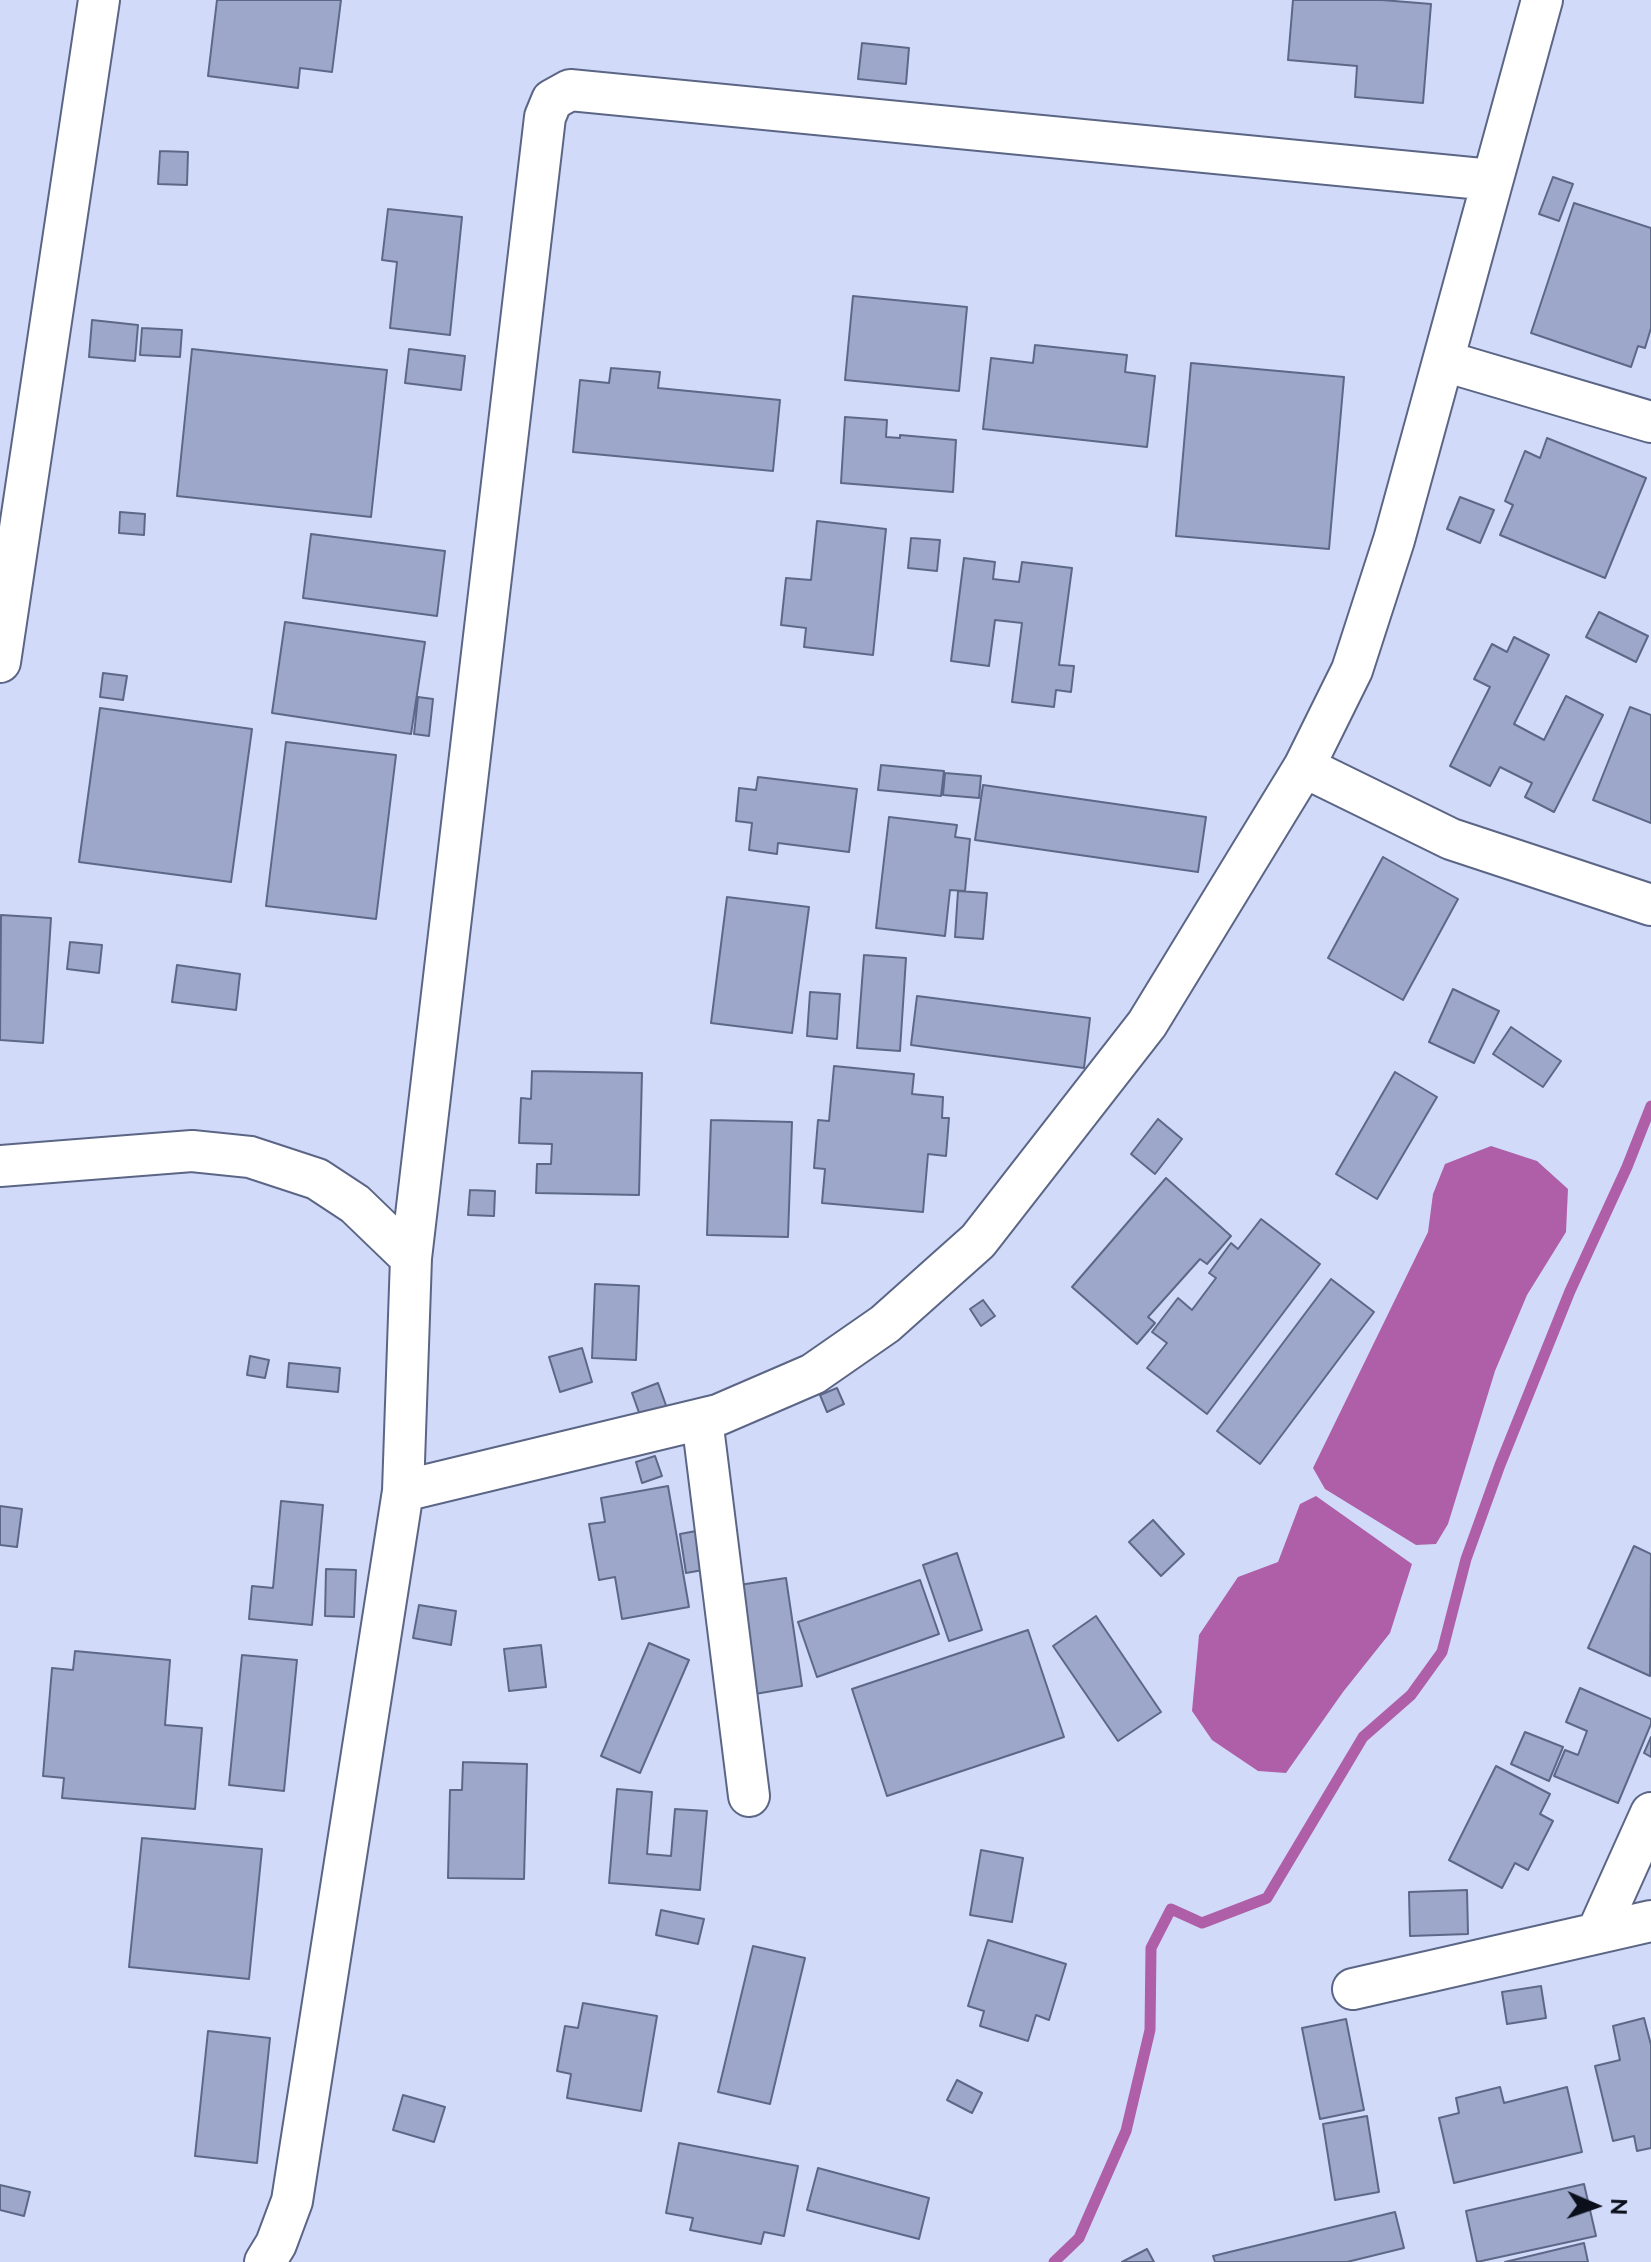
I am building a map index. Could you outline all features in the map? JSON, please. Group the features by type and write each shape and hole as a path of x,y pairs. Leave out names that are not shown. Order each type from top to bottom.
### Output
{"street":[{"path":"0,662 99,0"},
{"path":"403,1491 718,1415 813,1374 885,1324 978,1241 1147,1024 1304,767 1352,670 1394,540 1542,0"},
{"path":"265,2262 276,2244 292,2201 403,1491 411,1258 545,117 552,100 570,90 1492,180"},
{"path":"1444,361 1651,422"},
{"path":"1304,767 1451,839 1651,905"},
{"path":"0,1166 192,1151 250,1157 317,1179 355,1204 411,1258"},
{"path":"702,1419 749,1796"},
{"path":"1597,1933 1651,1813"},
{"path":"1353,1989 1651,1921"}],"shaded area":[{"path":"1491,1146 1537,1161 1568,1189 1566,1232 1527,1295 1495,1371 1448,1524 1436,1544 1416,1545 1325,1489 1313,1468 1428,1232 1433,1194 1445,1164"},
{"path":"1316,1496 1412,1564 1390,1633 1343,1692 1286,1773 1258,1771 1212,1740 1192,1711 1199,1635 1238,1577 1278,1562 1300,1504"}],"building":[{"path":"217,0 341,0 332,72 300,68 298,88 208,76"},
{"path":"1293,0 1382,0 1431,4 1423,103 1355,97 1357,66 1288,60"},
{"path":"862,43 909,48 906,84 858,79"},
{"path":"160,151 188,152 187,185 158,184"},
{"path":"1553,177 1573,184 1559,221 1539,214"},
{"path":"1574,203 1651,228 1651,328 1645,348 1638,346 1631,367 1531,333"},
{"path":"388,209 462,217 450,335 390,328 397,262 382,260"},
{"path":"853,296 967,307 959,391 845,380"},
{"path":"92,320 138,325 135,361 89,357"},
{"path":"142,328 182,330 180,357 140,355"},
{"path":"1035,345 1127,355 1125,372 1155,376 1147,447 983,429 991,358 1033,363"},
{"path":"192,349 387,370 371,517 177,496"},
{"path":"409,349 465,356 461,390 405,383"},
{"path":"1191,363 1344,377 1329,549 1176,536"},
{"path":"611,368 660,372 658,388 780,400 773,471 573,452 580,380 609,383"},
{"path":"845,417 887,420 886,437 900,438 900,435 956,440 953,492 841,483"},
{"path":"1547,438 1646,478 1605,578 1500,535 1513,505 1505,501 1525,451 1540,458"},
{"path":"1460,497 1494,510 1480,543 1447,529"},
{"path":"120,512 145,514 144,535 119,533"},
{"path":"817,521 886,529 873,655 804,647 806,628 781,625 786,578 811,580"},
{"path":"311,534 445,551 437,616 303,598"},
{"path":"911,538 940,540 937,571 908,568"},
{"path":"964,558 995,562 993,579 1019,582 1022,562 1072,568 1059,665 1074,666 1071,692 1056,690 1054,707 1012,702 1022,623 995,620 989,666 951,661"},
{"path":"1599,612 1648,636 1636,662 1586,637"},
{"path":"285,622 425,642 411,734 272,713"},
{"path":"1514,637 1549,655 1514,724 1544,740 1566,696 1603,715 1554,812 1525,797 1532,783 1500,767 1490,786 1450,766 1490,687 1474,679 1492,644 1507,652"},
{"path":"103,673 127,676 123,700 100,697"},
{"path":"418,697 433,699 429,736 414,734"},
{"path":"1630,707 1651,715 1651,823 1593,800"},
{"path":"100,708 252,729 231,882 79,862"},
{"path":"286,742 396,755 376,919 266,906"},
{"path":"881,765 944,771 941,796 878,790"},
{"path":"945,773 981,776 979,798 943,795"},
{"path":"758,777 857,789 849,852 778,843 777,854 749,850 752,823 736,821 739,788 756,790"},
{"path":"983,785 1206,817 1198,872 975,840"},
{"path":"889,817 957,825 955,837 970,839 965,891 950,890 945,936 876,928"},
{"path":"1383,857 1458,899 1403,1000 1328,958"},
{"path":"958,891 987,893 983,939 955,937"},
{"path":"727,897 809,907 792,1033 711,1023"},
{"path":"1,915 51,918 43,1043 0,1040"},
{"path":"70,942 102,945 99,973 67,969"},
{"path":"864,955 906,958 900,1051 857,1048"},
{"path":"177,965 240,974 236,1010 172,1002"},
{"path":"1453,989 1499,1011 1474,1063 1429,1042"},
{"path":"810,992 840,994 837,1039 807,1036"},
{"path":"917,996 1090,1018 1084,1068 911,1045"},
{"path":"1511,1027 1561,1061 1543,1087 1493,1054"},
{"path":"834,1066 914,1074 912,1094 943,1097 942,1118 949,1118 946,1156 928,1154 923,1212 822,1203 825,1169 814,1168 818,1120 829,1121"},
{"path":"532,1071 642,1073 639,1195 536,1193 537,1164 551,1164 552,1144 519,1143 521,1098 531,1099"},
{"path":"1395,1072 1437,1097 1377,1199 1336,1174"},
{"path":"1158,1119 1182,1139 1155,1174 1131,1154"},
{"path":"711,1120 792,1122 788,1237 707,1235"},
{"path":"1166,1178 1231,1236 1207,1264 1200,1259 1148,1317 1155,1323 1137,1344 1072,1287"},
{"path":"470,1190 495,1191 494,1216 468,1215"},
{"path":"1261,1219 1320,1264 1207,1414 1147,1368 1167,1343 1152,1332 1178,1298 1192,1310 1216,1278 1209,1273 1231,1243 1238,1249"},
{"path":"1331,1279 1374,1312 1260,1464 1217,1431"},
{"path":"595,1284 639,1286 636,1360 592,1358"},
{"path":"983,1300 995,1316 981,1326 970,1309"},
{"path":"582,1348 592,1382 560,1392 549,1357"},
{"path":"250,1356 269,1360 265,1378 247,1375"},
{"path":"289,1363 340,1368 338,1392 287,1387"},
{"path":"658,1383 668,1411 642,1421 632,1393"},
{"path":"837,1388 844,1404 827,1412 820,1395"},
{"path":"655,1456 662,1476 642,1483 636,1462"},
{"path":"668,1486 689,1607 622,1619 615,1577 599,1580 589,1524 605,1522 601,1498"},
{"path":"281,1501 323,1505 312,1625 249,1619 252,1586 273,1588"},
{"path":"0,1506 22,1509 17,1547 0,1545"},
{"path":"1153,1520 1184,1554 1161,1576 1129,1542"},
{"path":"696,1531 703,1570 686,1573 680,1534"},
{"path":"1634,1546 1651,1554 1650,1676 1588,1648"},
{"path":"957,1553 982,1630 949,1641 923,1565"},
{"path":"326,1569 356,1570 354,1617 325,1616"},
{"path":"786,1578 802,1686 755,1694 739,1585"},
{"path":"920,1580 939,1634 817,1677 798,1622"},
{"path":"419,1605 456,1611 451,1645 413,1638"},
{"path":"1096,1616 1161,1712 1118,1741 1053,1646"},
{"path":"1028,1630 1064,1737 887,1796 852,1689"},
{"path":"649,1643 689,1660 640,1773 601,1756"},
{"path":"541,1645 546,1687 509,1691 504,1649"},
{"path":"75,1651 170,1660 165,1725 202,1728 195,1809 62,1798 64,1778 43,1776 52,1668 73,1670"},
{"path":"242,1655 297,1660 284,1791 229,1785"},
{"path":"1580,1688 1651,1719 1618,1803 1554,1776 1565,1750 1578,1755 1587,1731 1566,1722"},
{"path":"1525,1732 1563,1747 1549,1781 1511,1764"},
{"path":"1651,1737 1651,1757 1644,1753"},
{"path":"463,1762 527,1764 524,1879 448,1878 450,1790 462,1790"},
{"path":"1496,1766 1550,1794 1540,1814 1553,1821 1528,1870 1515,1863 1502,1888 1449,1860"},
{"path":"617,1789 652,1792 647,1854 671,1856 675,1809 707,1811 700,1890 609,1883"},
{"path":"142,1838 262,1849 249,1979 129,1967"},
{"path":"981,1850 1023,1858 1012,1922 970,1915"},
{"path":"1467,1890 1468,1934 1410,1936 1409,1892"},
{"path":"661,1910 704,1919 698,1944 656,1935"},
{"path":"988,1940 1066,1964 1049,2020 1036,2015 1028,2041 980,2026 984,2011 968,2006"},
{"path":"753,1946 805,1958 770,2104 718,2092"},
{"path":"1541,1986 1546,2018 1507,2024 1502,1992"},
{"path":"583,2003 657,2016 641,2111 567,2098 571,2074 557,2071 565,2026 578,2028"},
{"path":"1644,2018 1651,2045 1651,2148 1637,2151 1634,2136 1613,2141 1595,2066 1620,2060 1613,2026"},
{"path":"1346,2019 1364,2110 1320,2119 1302,2028"},
{"path":"208,2031 270,2038 257,2163 195,2156"},
{"path":"957,2080 982,2093 972,2113 947,2100"},
{"path":"1500,2087 1504,2103 1567,2087 1582,2152 1454,2183 1439,2118 1459,2113 1456,2098"},
{"path":"403,2095 445,2107 434,2142 393,2130"},
{"path":"1367,2116 1379,2192 1335,2200 1323,2124"},
{"path":"679,2143 798,2166 784,2236 764,2232 761,2244 690,2230 693,2218 666,2213"},
{"path":"818,2168 929,2198 919,2239 807,2210"},
{"path":"1584,2184 1596,2236 1477,2262 1466,2211"},
{"path":"0,2185 30,2192 24,2216 0,2210"},
{"path":"1395,2212 1404,2248 1347,2262 1215,2262 1213,2256"},
{"path":"1584,2243 1588,2262 1505,2262"},
{"path":"1147,2249 1154,2262 1122,2262"}],"waterway":[{"path":"1054,2262 1079,2238 1126,2131 1150,2030 1151,1948 1171,1909 1202,1923 1267,1898 1363,1737 1411,1695 1442,1652 1466,1559 1500,1465 1570,1291 1627,1167 1651,1106"}]}
